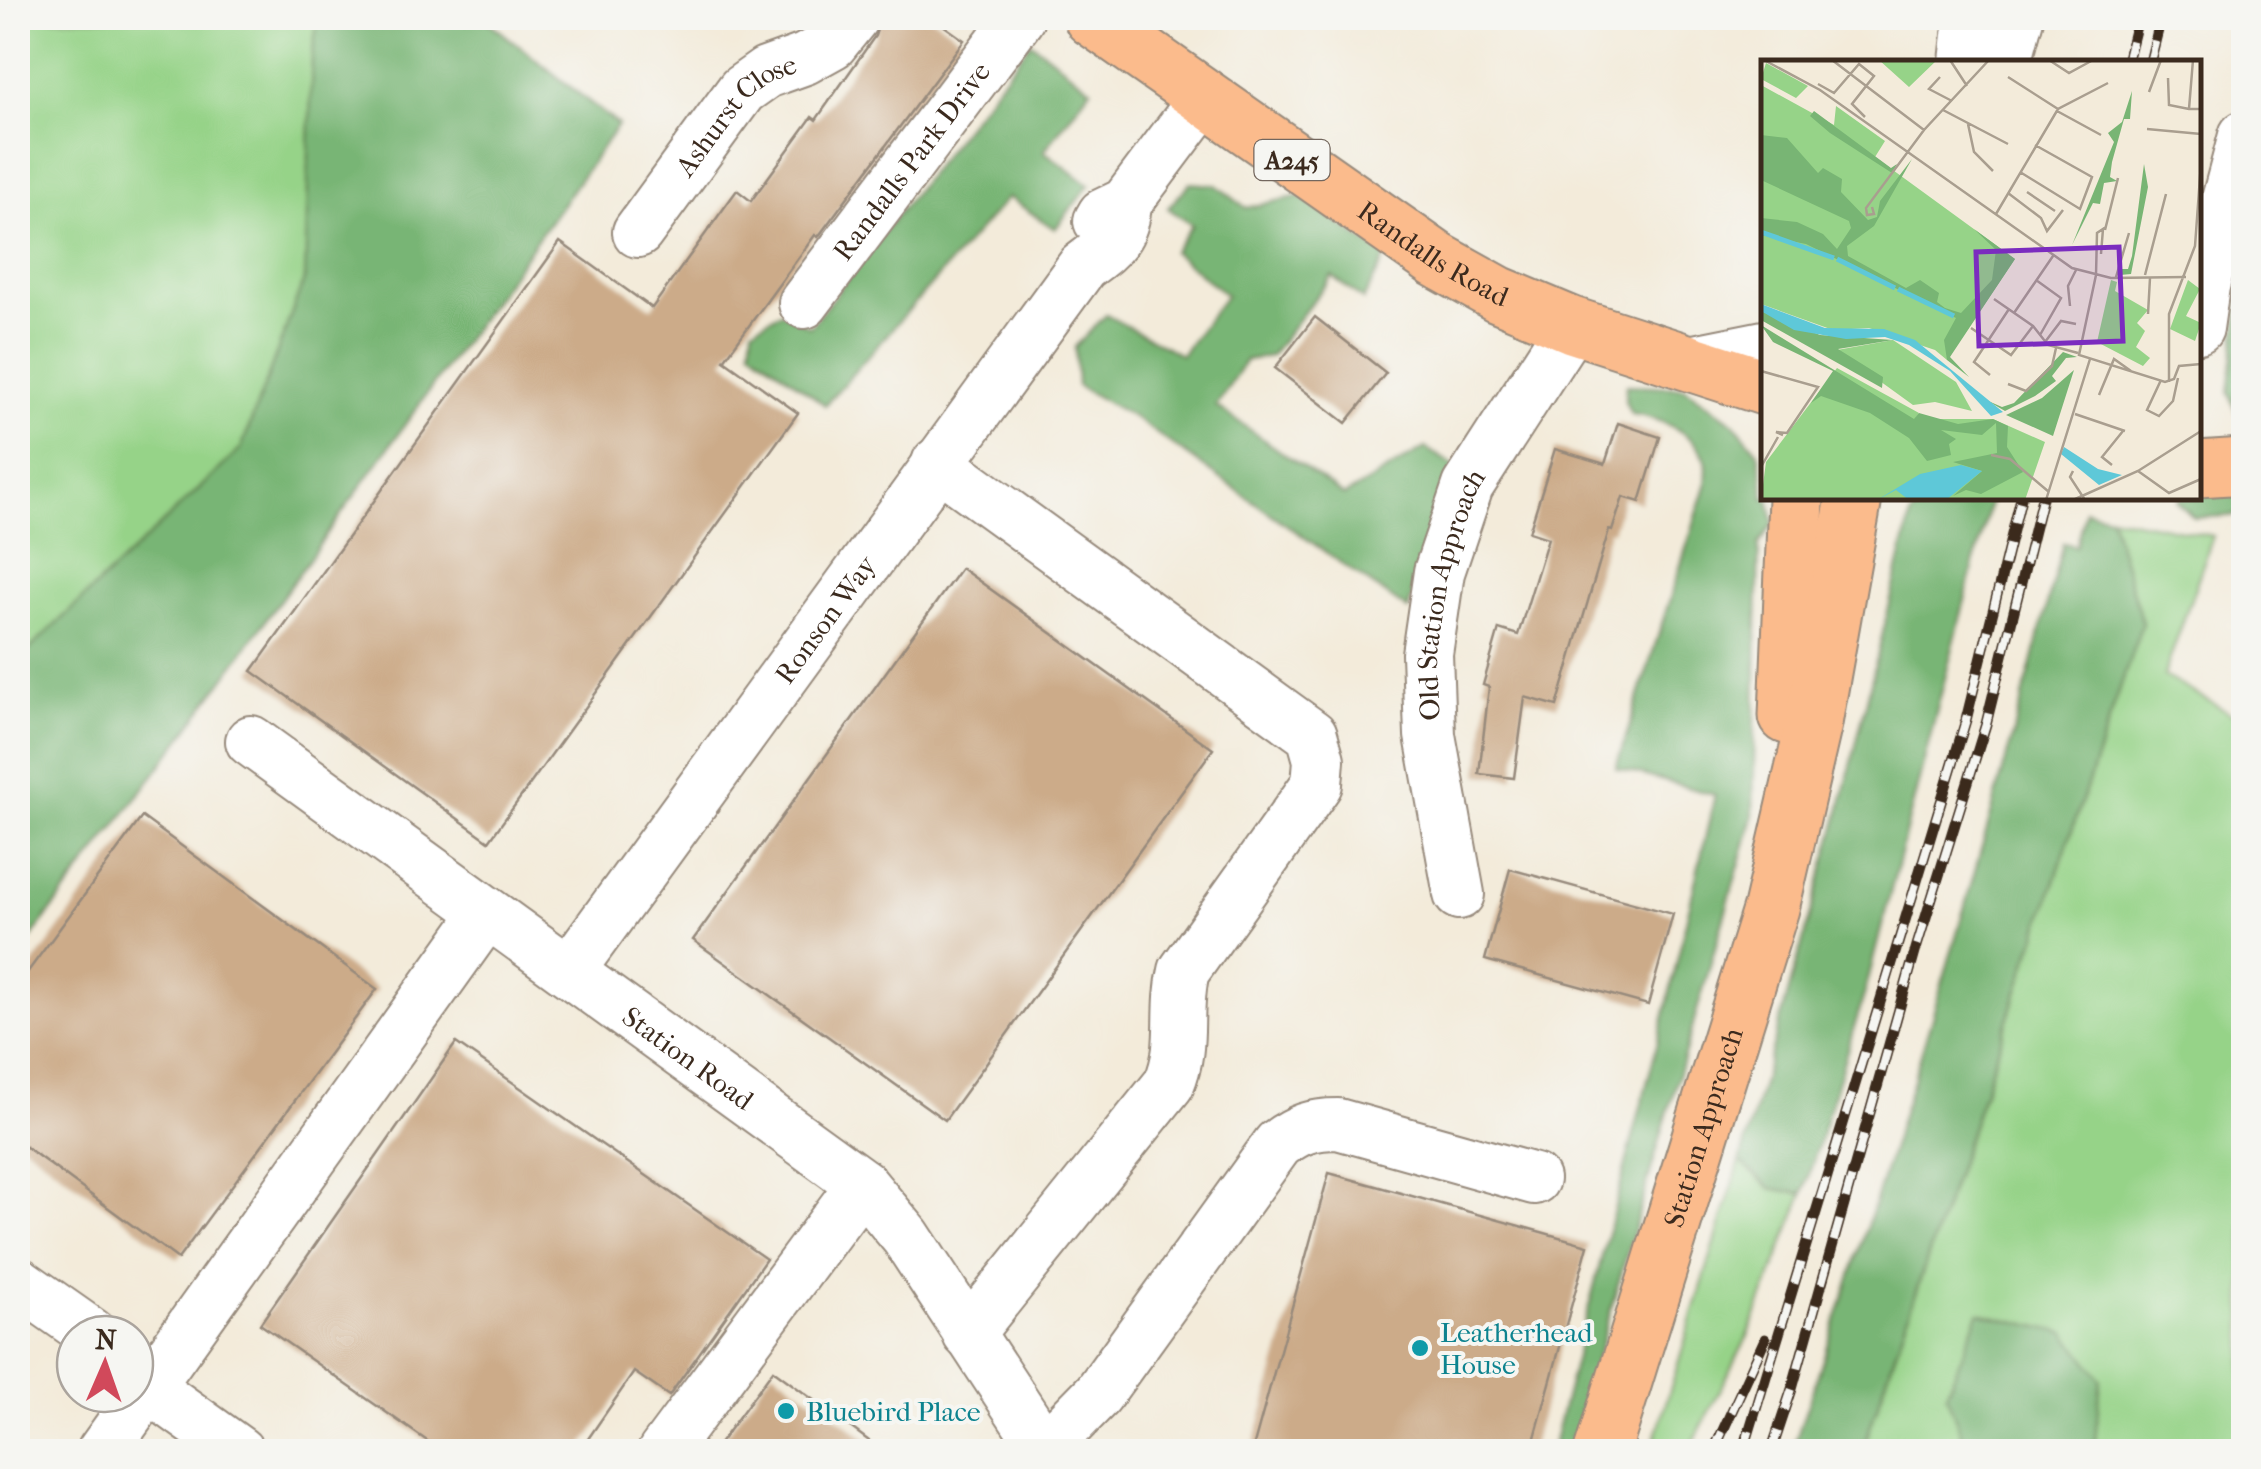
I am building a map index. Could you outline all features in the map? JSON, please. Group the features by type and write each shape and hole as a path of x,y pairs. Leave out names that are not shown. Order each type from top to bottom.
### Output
{"main road":[{"name":"Randalls Road","path":"1092,18 1437,260 1498,294 1572,325 1684,362 1761,379"},
{"path":"2201,469 2244,466"},
{"name":"Station Approach","path":"1796,500 1786,718 1796,804"},
{"name":"Station Approach","path":"1602,1452 1771,908 1814,723 1854,500"}],"street":[{"name":"Ashurst Close","path":"638,232 742,90 766,74 832,44 853,18"},
{"name":"Randalls Park Drive","path":"804,303 1019,18"},
{"path":"1965,60 1970,18"},
{"path":"2007,60 2018,18"},
{"name":"Ronson Way","path":"569,972 936,463 1082,267 1108,247 1124,226 1126,203 1204,99"},
{"path":"2201,307 2244,136"},
{"name":"Old Station Approach","path":"1460,894 1430,735 1427,654 1439,572 1468,486 1572,325"},
{"path":"936,463 1312,735 1319,760 1316,784 1184,971 1178,994 1178,1064 1169,1084 968,1334"},
{"name":"Station Road","path":"251,741 862,1184 906,1237 1046,1450"},
{"path":"155,1363 226,1276 487,913"},
{"path":"1046,1450 1098,1394 1278,1144 1296,1130 1314,1124 1338,1124 1534,1179"},
{"path":"663,1452 862,1184"},
{"path":"18,1282 64,1314"},
{"path":"155,1387 239,1452"},
{"path":"102,1452 123,1414"}],"green space":[{"path":"18,18 484,18 618,125 186,732 18,955"},
{"path":"318,18 484,18 618,125 186,732 18,955 18,660 241,449 305,277 312,54"},
{"path":"1031,42 1091,88 1044,151 1089,185 1055,229 1008,197 825,405 751,349 753,328 781,312 810,327"},
{"path":"1190,183 1216,185 1246,208 1300,196 1386,256 1363,300 1332,276 1270,356 1246,360 1216,406 1344,496 1425,448 1455,466 1408,610 1133,417 1077,386 1075,347 1106,315 1181,355 1226,295 1173,252 1192,225 1168,208"},
{"path":"2243,279 2243,421 2229,391"},
{"path":"1626,385 1684,387 1733,422 1758,452 1761,500 1769,500 1774,523 1759,544 1753,817 1570,1451 1551,1452 1664,1018 1715,795 1616,768 1706,486 1707,470 1694,442 1664,423 1631,414 1625,401"},
{"path":"2243,485 2243,515 2194,518 2177,501 2201,500 2201,486"},
{"path":"1926,500 1990,500 1865,992 1803,1194 1770,1188 1740,1161 1838,819 1911,516"},
{"path":"2085,510 2110,516 2142,623 1862,1451 1792,1451 1937,1000 2003,772 2063,543 2076,546"},
{"path":"2110,516 2213,536 2164,676 2243,720 2243,1451 1862,1452 2142,623"},
{"path":"1740,1161 1770,1188 1803,1194 1750,1332 1689,1451 1651,1452"},
{"path":"1979,1313 2066,1333 2101,1379 2094,1451 1968,1451 1946,1394"}],"building":[{"path":"881,18 933,18 964,40 724,360 798,413 489,841 252,671 560,242 652,308 737,190 751,201 812,117 816,120 875,36"},
{"path":"1315,317 1386,373 1346,423 1275,368"},
{"path":"1618,423 1660,437 1640,502 1623,497 1612,531 1609,530 1557,706 1525,697 1514,778 1479,774 1489,687 1483,685 1499,629 1518,635 1548,538 1529,532 1555,449 1605,464"},
{"path":"961,568 1213,749 945,1120 693,940"},
{"path":"142,817 377,989 178,1259 18,1141 18,985"},
{"path":"1510,869 1673,914 1648,1005 1485,960"},
{"path":"456,1043 766,1259 669,1396 634,1372 579,1452 443,1452 260,1324"},
{"name":"Leatherhead House","path":"1329,1173 1588,1245 1531,1452 1252,1452"},
{"name":"Bluebird Place","path":"773,1370 884,1452 713,1452"}],"railway":[{"path":"2128,60 2138,18"},
{"path":"2150,60 2161,18"},
{"path":"1743,1452 1966,720 2021,500"},
{"path":"1771,1452 1916,949 1986,724 2042,500"},
{"path":"1713,1452 1765,1339"}],"place":[{"name":"Leatherhead House","path":"1420,1348"},
{"name":"Bluebird Place","path":"786,1411"}]}
